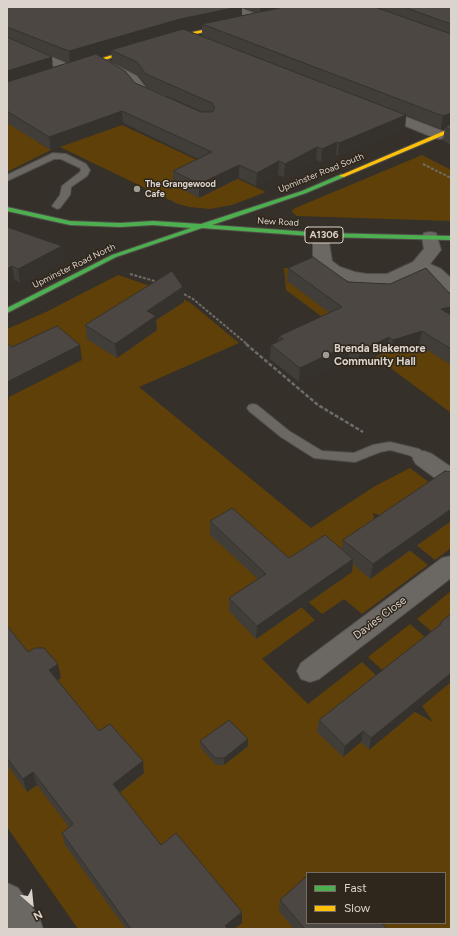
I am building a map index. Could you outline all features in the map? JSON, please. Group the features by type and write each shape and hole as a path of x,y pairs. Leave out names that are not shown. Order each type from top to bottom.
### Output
{"street":[{"path":"227,7 263,18"},
{"path":"54,74 185,35 263,18"},
{"path":"185,35 207,44"},
{"path":"7,42 68,69"},
{"path":"98,60 132,79 141,91 175,106"},
{"path":"367,106 446,132"},
{"name":"Upminster Road South","path":"196,227 304,192 446,132"},
{"name":"New Road","path":"7,208 53,207"},
{"name":"New Road","path":"7,208 42,218 70,223 120,225 153,223 324,235 451,238"},
{"name":"New Road","path":"128,215 153,223"},
{"name":"Upminster Road North","path":"7,311 114,256 196,227"},
{"path":"324,235 321,242 324,264 334,271 367,280 389,279 406,273 419,266 433,250 430,237"},
{"path":"419,266 435,273 451,287"},
{"path":"424,459 451,478"},
{"name":"Davies Close","path":"310,671 451,565"},
{"path":"7,898 27,929"}],"lane":[{"path":"7,178 53,156 63,156 83,166 86,170 84,174 67,186 64,191 65,195 53,207"},
{"path":"253,408 285,434 319,455 355,458 377,448 390,446 414,452 424,459"}],"path":[{"path":"124,272 163,284"},
{"path":"176,289 193,299 318,405 390,446"}],"shaded area":[{"path":"7,114 39,143 51,150 7,172"},
{"path":"122,125 266,192 232,205 210,209 189,207 178,204 60,147"},
{"path":"422,155 451,170 451,221 297,216 292,212 293,209"},
{"path":"284,268 308,268 354,284 383,285 441,281 451,299 451,413 286,290"},
{"path":"118,275 177,295 192,304 239,343 139,387 311,528 375,486 410,468 451,499 451,548 435,560 387,522 385,517 373,513 375,524 381,527 428,565 362,614 344,599 322,614 281,577 274,581 315,620 262,659 308,704 362,662 415,712 433,722 422,706 368,657 410,624 451,660 451,929 78,929 7,827 7,329 46,312"},
{"path":"451,591 451,648 417,619"}],"building":[{"path":"7,7 238,7 180,19 69,51 7,27"},
{"path":"284,7 375,7 451,34 451,113 443,116 202,24"},
{"path":"404,7 451,7 451,24"},
{"path":"183,29 406,115 339,143 337,142 322,149 317,147 285,164 279,161 257,173 239,165 199,184 173,171 212,152 122,111 49,137 7,111 7,82 96,54 125,71 135,83 201,112 212,112 215,108 212,103 146,74 137,62 111,50"},
{"path":"7,37 52,57 7,71"},
{"path":"451,124 451,130 445,127"},
{"path":"7,227 62,246 18,269 12,266 7,269"},
{"path":"313,257 348,282 390,284 426,268 451,295 451,307 441,309 451,315 451,349 422,331 393,340 389,337 360,351 350,344 300,368 271,345 283,339 279,336 342,307 288,268"},
{"path":"172,271 183,287 147,311 156,316 115,344 85,325"},
{"path":"57,326 80,345 7,382 7,343 12,347"},
{"path":"445,471 451,472 451,509 373,564 343,540"},
{"path":"232,508 289,558 325,535 353,559 257,626 229,598 266,574 210,521"},
{"path":"451,614 451,673 371,738 363,731 345,746 319,720 441,624 440,623"},
{"path":"7,626 28,652 35,648 44,648 58,664 49,670 99,731 110,724 143,761 113,784 161,845 176,833 242,912 225,926 228,929 131,929 62,833 73,824 33,772 23,779 7,758"},
{"path":"229,720 248,739 224,758 215,758 200,741"},
{"path":"306,877 306,924 383,924 387,929 305,929 280,900"}],"traffic: fast":[{"path":"7,311 114,256 304,192 342,176"},
{"path":"7,209 70,223 120,225 153,223 324,235 451,238"}],"traffic: slow":[{"path":"75,67 185,35 231,25"},
{"path":"342,176 451,130"}],"place":[{"name":"The Grangewood Cafe","path":"137,189"},
{"name":"Brenda Blakemore Community Hall","path":"326,355"}]}
